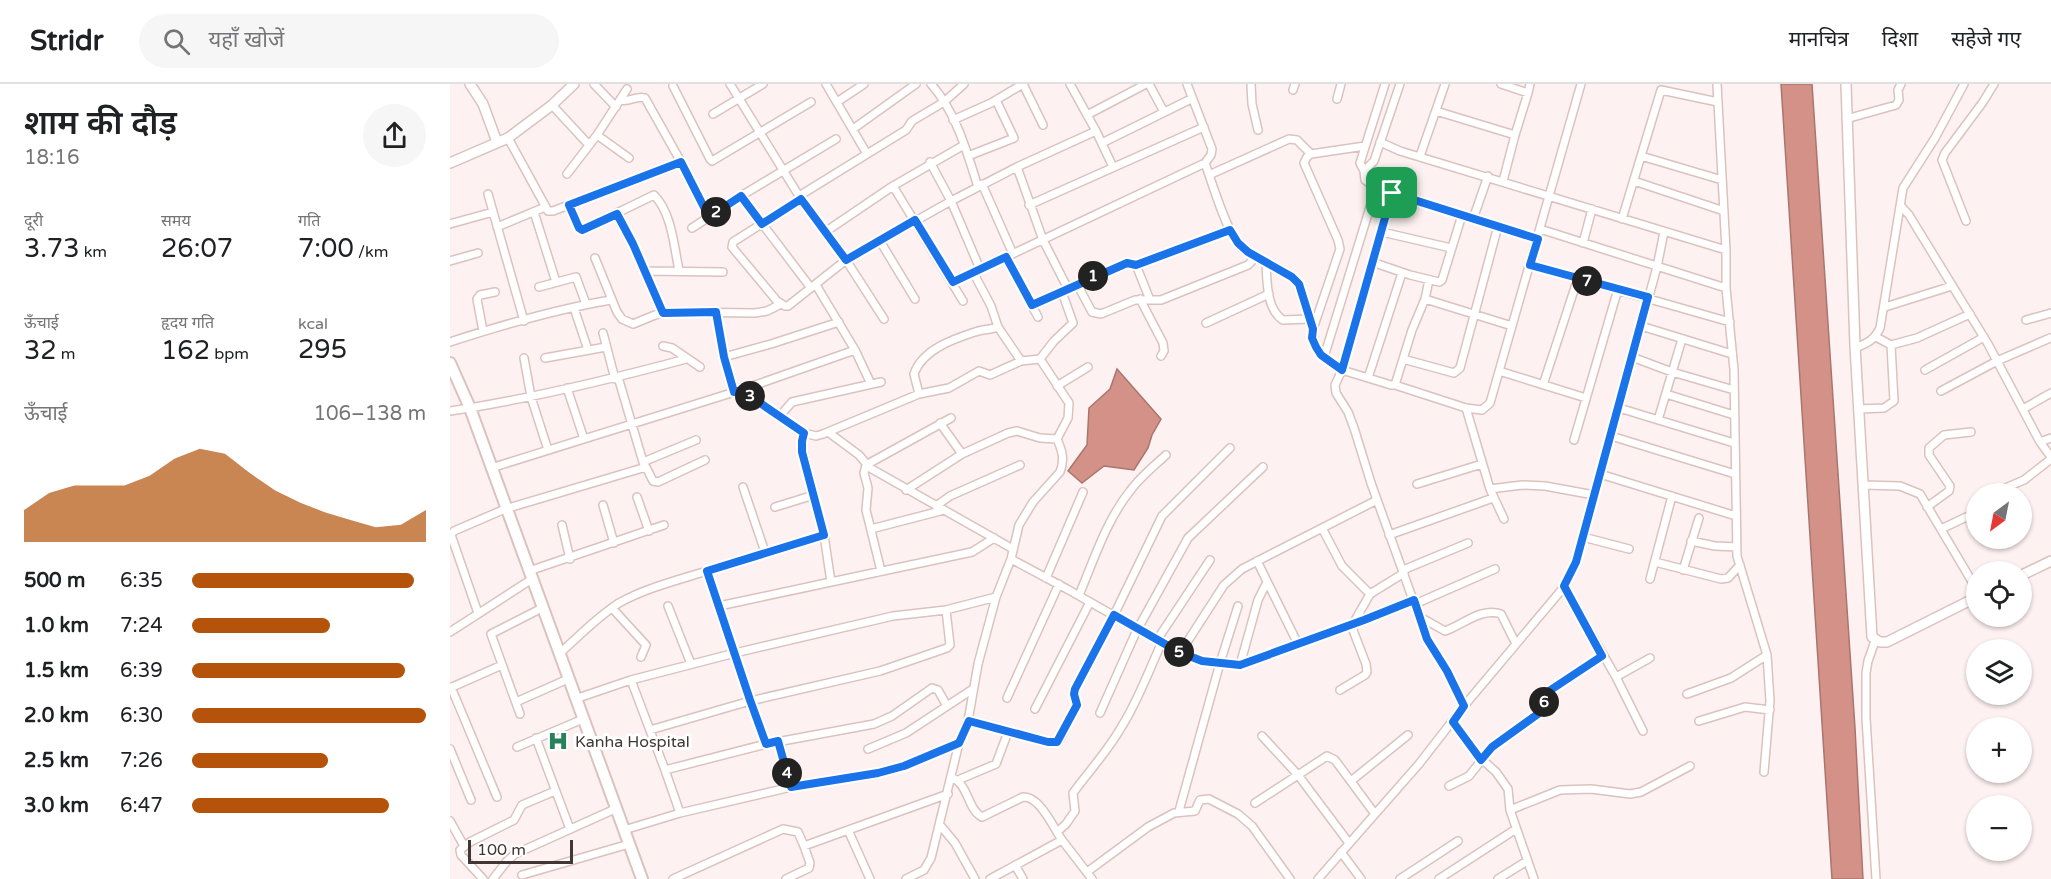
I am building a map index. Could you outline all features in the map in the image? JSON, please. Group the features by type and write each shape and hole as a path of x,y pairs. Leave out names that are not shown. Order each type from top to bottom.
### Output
{"main road":[{"path":"450,363 470,408 640,879"}],"street":[{"path":"470,84 483,104 497,142"},
{"path":"451,160 508,138 552,105 574,84"},
{"path":"594,84 618,103 638,97 645,98 709,217"},
{"path":"730,84 800,198 846,260 884,319"},
{"path":"713,114 763,84"},
{"path":"826,84 867,154"},
{"path":"837,102 864,84"},
{"path":"853,129 916,84"},
{"path":"931,84 953,120 1038,317"},
{"path":"964,84 944,102 912,122 906,130 733,242 732,247 781,304 788,306 846,260 915,220 980,185 1096,130"},
{"path":"953,120 996,100 1023,84 1043,125"},
{"path":"1070,84 1096,130 1113,167"},
{"path":"1088,115 1148,84 1164,112"},
{"path":"953,282 1205,163 1212,153 1211,143 1186,84"},
{"path":"1251,84 1252,104 1258,130"},
{"path":"1336,99 1341,84"},
{"path":"1384,84 1360,163 1365,180 1392,193 1538,239"},
{"path":"1364,171 1374,161 1400,84"},
{"path":"1420,156 1445,84"},
{"path":"1501,84 1528,93"},
{"path":"1503,181 1530,84"},
{"path":"1365,146 1311,154 1305,163 1340,249 1312,338 1324,357 1342,370 1466,408 1482,410 1490,403 1581,84"},
{"path":"1717,84 1726,288 1734,390 1737,547 1740,565 1767,655 1770,710 1764,772"},
{"path":"1846,84 1859,409 1872,637 1875,641"},
{"path":"1846,119 1896,105 1901,84"},
{"path":"1856,348 1870,342 1876,337 1880,328 1906,179 1935,138 1964,84"},
{"path":"1966,221 1942,160 1994,84"},
{"path":"673,86 712,161 811,102"},
{"path":"567,174 597,135 627,89"},
{"path":"1622,219 1661,90 1718,102"},
{"path":"1102,143 1191,99"},
{"path":"968,156 1014,138 996,100"},
{"path":"552,105 589,145"},
{"path":"1436,111 1515,135"},
{"path":"1029,205 1204,127"},
{"path":"597,135 629,158"},
{"path":"508,138 548,211 554,211 681,162"},
{"path":"692,228 836,139"},
{"path":"1209,175 1288,140 1300,142 1311,154"},
{"path":"1380,142 1550,197 1726,250"},
{"path":"825,232 930,162 964,145"},
{"path":"1641,156 1722,180"},
{"path":"930,162 951,201 998,327 1021,361"},
{"path":"1205,163 1230,230 1238,243 1256,257 1292,277 1299,284 1313,329"},
{"path":"716,312 724,357 737,391 804,433 816,436 919,394 950,388 979,370 990,375 1021,361 1040,359 1054,341 1073,323 1065,290 1029,205 1017,167"},
{"path":"1473,219 1488,176"},
{"path":"1634,181 1724,211"},
{"path":"893,186 963,301"},
{"path":"1392,193 1342,370 1335,385 1336,393 1354,428 1389,535 1427,639 1447,671 1464,706"},
{"path":"488,194 524,321"},
{"path":"569,205 582,230 652,195 657,197 668,219 679,270"},
{"path":"741,196 814,286 839,322 871,384"},
{"path":"1324,357 1371,204"},
{"path":"1900,206 1909,215 1984,337 2040,442 2051,458 2017,483"},
{"path":"497,227 545,207"},
{"path":"1583,243 1592,209"},
{"path":"450,224 493,212"},
{"path":"534,212 556,282"},
{"path":"617,214 663,313"},
{"path":"1372,262 1402,273 1439,282 1442,280 1462,215"},
{"path":"1403,359 1454,373 1460,368 1498,226"},
{"path":"1540,229 1726,288"},
{"path":"1032,305 1127,263 1136,265 1230,230"},
{"path":"1382,232 1451,248"},
{"path":"1318,879 1419,764 1564,586 1576,562 1641,326 1664,232"},
{"path":"880,241 915,299"},
{"path":"450,261 478,254"},
{"path":"1077,284 1092,312 1101,314 1140,299 1161,300 1248,265 1256,257"},
{"path":"595,258 619,316 633,324 663,313 761,313 781,304"},
{"path":"1266,262 1269,294 1274,313 1283,320 1310,319"},
{"path":"1136,265 1150,300"},
{"path":"1530,265 1730,322"},
{"path":"645,271 723,272"},
{"path":"1368,378 1402,273"},
{"path":"539,287 576,277 586,304"},
{"path":"1543,385 1578,278"},
{"path":"1395,385 1430,280"},
{"path":"1885,308 1952,286"},
{"path":"1574,440 1618,289"},
{"path":"483,331 477,299 480,295 495,292"},
{"path":"1206,323 1269,294"},
{"path":"1140,299 1163,343 1164,351 1161,356"},
{"path":"1425,299 1512,326"},
{"path":"450,342 586,304 611,300"},
{"path":"574,308 588,350"},
{"path":"2026,320 2051,313"},
{"path":"1876,337 1891,345 1917,338 1970,315"},
{"path":"724,357 839,322"},
{"path":"1641,326 1732,354"},
{"path":"919,394 914,374 923,359 952,340 979,330 987,331 998,327"},
{"path":"603,333 644,464 653,481 658,482 705,460"},
{"path":"1925,370 1984,337"},
{"path":"1941,391 1997,361 2050,338"},
{"path":"1658,420 1682,339"},
{"path":"1859,409 1884,408 1894,401 1891,345"},
{"path":"663,346 672,348 700,367"},
{"path":"545,358 606,347"},
{"path":"491,468 737,391 855,350"},
{"path":"1632,357 1672,372 1734,390"},
{"path":"524,358 531,397 548,450"},
{"path":"450,411 531,397 686,359"},
{"path":"906,879 924,870 929,864 948,794 955,779 959,743 969,721 973,689 996,597 1011,559 1019,525 1024,514 1060,472 1063,465 1063,455 1057,439 1068,418 1068,403 1040,359"},
{"path":"1057,386 1088,367"},
{"path":"1499,371 1586,398"},
{"path":"778,417 792,402 881,382"},
{"path":"567,388 584,439"},
{"path":"2023,409 2051,393"},
{"path":"1666,394 1734,415"},
{"path":"1466,408 1493,498 1504,519"},
{"path":"1619,408 1734,443"},
{"path":"881,571 866,510 868,488 864,473 866,465 951,418"},
{"path":"939,423 962,454"},
{"path":"906,490 962,454 1008,433 1017,431 1040,438 1057,439"},
{"path":"828,432 859,455 866,465 906,490 1013,549"},
{"path":"1927,507 1948,494 1950,486 1929,455 1929,448 1944,435 1971,432"},
{"path":"804,433 801,445 824,535 831,582"},
{"path":"1611,436 1735,474"},
{"path":"2040,442 2051,438"},
{"path":"478,613 453,553 451,533 506,509 644,464 696,440"},
{"path":"969,721 1048,742 1057,742 1060,739 1077,705 1075,689 1162,516 1230,448"},
{"path":"1079,595 1109,524 1120,504 1131,488 1166,455"},
{"path":"1417,484 1482,464"},
{"path":"936,506 950,496 1020,465"},
{"path":"1100,713 1138,629 1188,538 1263,467"},
{"path":"1600,474 1736,516"},
{"path":"1490,489 1522,485 1545,486 1594,495"},
{"path":"1863,485 1900,486 1920,494 1966,571"},
{"path":"743,487 765,552"},
{"path":"1047,578 1083,492"},
{"path":"775,507 814,495"},
{"path":"1650,579 1672,496"},
{"path":"637,497 649,531"},
{"path":"1389,535 1493,498"},
{"path":"1179,652 1224,585 1242,569 1377,500"},
{"path":"603,506 614,543"},
{"path":"871,529 944,510"},
{"path":"1941,529 1966,517"},
{"path":"1683,570 1699,518"},
{"path":"562,525 570,559"},
{"path":"450,631 530,575 664,525"},
{"path":"1322,528 1342,566 1370,594"},
{"path":"558,654 612,608 642,592 824,535"},
{"path":"1583,537 1629,549"},
{"path":"719,606 972,552 994,538"},
{"path":"1692,541 1715,546 1737,547"},
{"path":"1352,624 1370,594 1404,572 1468,543"},
{"path":"1011,559 1179,652 1202,661 1240,665 1495,570"},
{"path":"1057,832 1075,811 1073,793 1095,767 1124,725 1159,641 1210,560"},
{"path":"1257,561 1298,644"},
{"path":"2032,570 2051,561"},
{"path":"1655,562 1721,579 1728,578 1740,565"},
{"path":"707,571 766,744"},
{"path":"1240,665 1257,600 1267,582"},
{"path":"1007,698 1059,584"},
{"path":"1564,586 1616,677 1643,731"},
{"path":"575,699 632,680 735,653 893,616 946,610 996,597"},
{"path":"1035,709 1090,602"},
{"path":"1875,641 1887,642 1966,602"},
{"path":"668,606 691,664"},
{"path":"1179,811 1238,606"},
{"path":"520,714 491,634 542,608"},
{"path":"612,608 646,645 641,657"},
{"path":"650,730 750,700 854,678 947,648 950,645 946,610"},
{"path":"1419,617 1445,631 1476,616 1498,613 1501,614 1516,644"},
{"path":"1340,690 1367,672 1352,624"},
{"path":"1875,641 1868,661 1866,707 1876,879"},
{"path":"1687,694 1731,678 1767,655"},
{"path":"1449,786 1469,776 1492,747 1542,711 1549,691 1602,656"},
{"path":"1616,677 1650,658"},
{"path":"497,796 451,688 502,665"},
{"path":"516,702 568,679"},
{"path":"632,680 680,813"},
{"path":"665,770 778,741 874,724 892,716 932,688 938,690 947,706"},
{"path":"868,749 906,733 973,689"},
{"path":"1699,722 1745,707 1770,710"},
{"path":"517,747 583,719"},
{"path":"1453,722 1481,760 1496,772 1508,789 1510,810 1534,879"},
{"path":"955,779 996,764 1008,732"},
{"path":"1351,781 1408,735"},
{"path":"1262,736 1298,775 1349,843"},
{"path":"536,738 570,829"},
{"path":"778,741 791,787"},
{"path":"624,830 680,813 791,787 878,773 904,766 959,743"},
{"path":"450,749 471,800"},
{"path":"1255,803 1322,759 1331,757 1375,814"},
{"path":"1510,810 1560,790 1591,789 1630,794 1641,792 1690,766"},
{"path":"955,779 963,787 978,816 987,815 1026,796 1037,801 1062,840 1092,879"},
{"path":"483,879 460,853 464,846 514,820 522,805 555,791"},
{"path":"804,846 948,794"},
{"path":"1087,872 1148,827 1179,811 1193,813 1200,800 1204,798 1238,814 1252,826 1290,879"},
{"path":"493,879 515,854 615,809"},
{"path":"450,821 464,846"},
{"path":"940,825 955,843 975,879"},
{"path":"673,879 783,829 798,832 810,863 809,868 786,879"},
{"path":"1439,879 1516,829"},
{"path":"848,830 870,879"},
{"path":"990,879 1062,840"},
{"path":"1401,879 1458,841"},
{"path":"522,875 629,844"},
{"path":"1341,852 1361,879"},
{"path":"1498,879 1527,861"},
{"path":"1015,866 1023,879"}],"shaded area":[{"path":"1781,84 1812,84 1863,879 1832,879"},
{"path":"1117,369 1161,419 1148,448 1134,470 1104,466 1082,483 1068,471 1087,445 1089,408 1110,389"}],"place":[{"name":"Kanha Hospital","path":"558,741"}],"route":[{"path":"681,162 709,217 741,196 762,224 801,199 846,260 915,220 953,282 1006,257 1032,305 1129,262 1136,265 1230,230 1238,243 1248,252 1292,277 1299,284 1316,347 1321,355 1342,370 1392,193 1538,239 1530,265 1648,297 1576,562 1564,586 1602,656 1549,691 1542,711 1492,747 1481,760 1453,722 1464,706 1447,671 1427,639 1414,600 1240,665 1202,661 1179,652 1114,615 1075,689 1077,705 1057,742 1048,742 969,721 959,743 904,766 878,773 791,787 778,741 766,744 707,571 824,535 802,452 804,433 741,390 734,392 724,357 716,312 663,313 633,244 617,214 582,230 569,205 681,162"}]}
